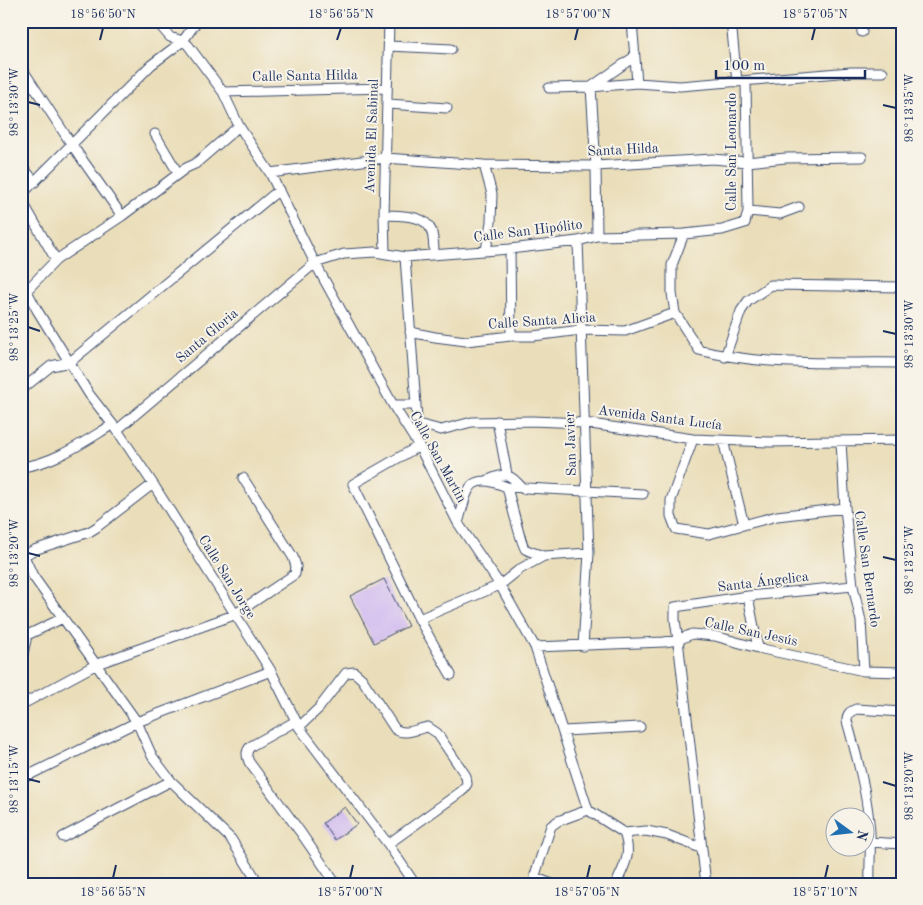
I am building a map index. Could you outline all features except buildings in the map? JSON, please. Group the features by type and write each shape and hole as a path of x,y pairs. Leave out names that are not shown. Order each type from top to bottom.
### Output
{"street":[{"path":"156,21 170,37 183,41"},
{"path":"21,195 151,65 183,41 197,21"},
{"name":"Avenida El Sabinal","path":"385,252 384,215 389,21"},
{"path":"632,21 636,83"},
{"name":"Calle San Leonardo","path":"731,21 741,82 748,162 748,211 745,223"},
{"path":"861,21 862,32"},
{"name":"Calle San Martin","path":"183,41 223,92 239,126 270,172 315,263 393,405 419,446 458,523 500,585 535,647 588,810"},
{"path":"389,46 451,49"},
{"path":"592,87 634,57"},
{"path":"21,67 72,145 122,216"},
{"path":"549,88 636,83 680,86 850,72 883,72"},
{"path":"592,87 597,236"},
{"name":"Calle Santa Hilda","path":"223,92 387,88"},
{"path":"388,104 447,108"},
{"path":"27,290 56,260 122,216 178,173 195,164 239,126"},
{"path":"155,134 178,173"},
{"name":"Santa Hilda","path":"270,172 385,158 484,166 596,166 713,159 748,162 786,158 862,156"},
{"path":"21,165 34,182"},
{"path":"484,166 492,194 491,222 486,250"},
{"path":"21,390 51,366 70,362 278,190"},
{"path":"21,199 56,260"},
{"path":"748,211 780,214 799,207"},
{"path":"384,215 419,219 426,222 432,232 434,255"},
{"name":"Calle San Hipólito","path":"315,263 344,254 385,252 405,257 434,255 510,249 578,241 597,236 684,234 722,230 745,223"},
{"path":"684,234 672,265 672,292 675,313 698,350 725,357 780,361 902,363"},
{"name":"San Javier","path":"578,241 588,553 582,646"},
{"path":"510,249 512,336"},
{"path":"405,257 419,446 353,484 419,619 451,675"},
{"name":"Santa Gloria","path":"21,466 33,466 114,428 315,263"},
{"name":"Calle San Jorge","path":"21,280 37,310 89,394 153,484 271,671 297,724 388,844 415,884"},
{"path":"725,357 740,311 748,300 772,285 902,287"},
{"name":"Calle Santa Alicia","path":"410,332 466,341 581,330 626,331 675,313"},
{"path":"393,405 416,405"},
{"path":"496,421 507,474"},
{"name":"Avenida Santa Lucía","path":"418,424 441,430 466,422 584,423 693,439 769,442 902,440"},
{"path":"693,439 671,500 671,516 676,529 709,534 777,516 845,508"},
{"path":"723,440 744,525"},
{"name":"Calle San Bernardo","path":"841,442 845,508 853,586 861,621 864,671"},
{"path":"458,523 467,489 472,484 507,474 515,479 523,489"},
{"path":"21,682 22,705 97,664 234,615 295,574 296,566 293,557 243,478"},
{"path":"488,480 507,488 644,494"},
{"path":"153,484 97,527 88,532 34,550 23,557 33,576 137,722 152,756 171,781 231,839 259,884"},
{"path":"507,488 518,523 522,545 525,549 544,556 588,553"},
{"path":"419,619 500,585 520,569 544,556"},
{"name":"Santa Ángelica","path":"678,640 674,620 675,606 748,596 853,586"},
{"path":"748,596 758,648"},
{"path":"21,663 24,636 63,618"},
{"name":"Calle San Jesús","path":"535,647 678,640 692,634 715,636 758,648 864,671 902,672"},
{"path":"678,640 706,884"},
{"path":"21,779 137,722 271,671"},
{"path":"336,884 302,833 249,762 246,755 247,750 251,746 297,724 319,708 346,673 354,672 362,679 395,729 400,733 428,727 436,733 466,776 467,784 462,791 388,844"},
{"path":"867,808 847,716 850,711 856,709 902,712"},
{"path":"562,731 640,727"},
{"path":"63,837 171,781"},
{"path":"552,884 536,878 535,875 551,826 558,821 588,810 624,833 628,844 628,856 616,884"},
{"path":"624,833 646,831 667,835 701,848"},
{"path":"876,842 902,844"},
{"path":"870,858 870,884"}]}
